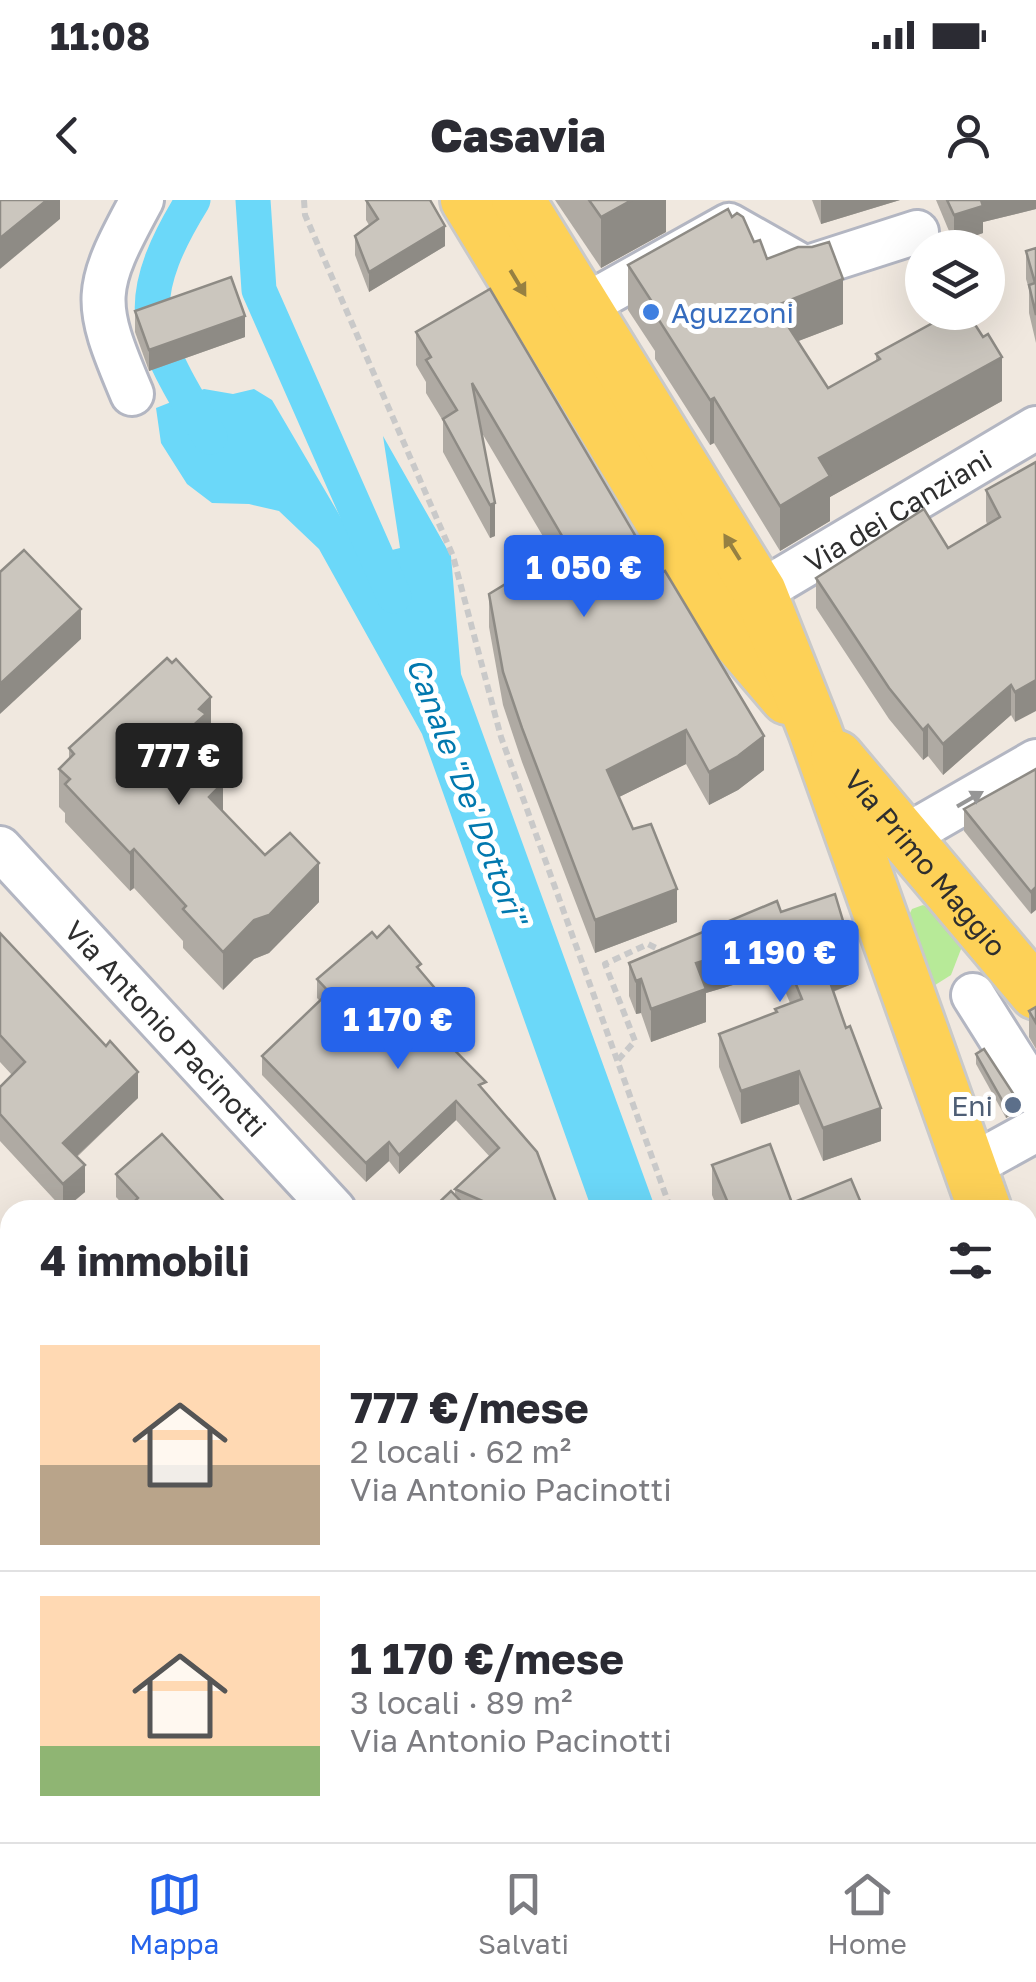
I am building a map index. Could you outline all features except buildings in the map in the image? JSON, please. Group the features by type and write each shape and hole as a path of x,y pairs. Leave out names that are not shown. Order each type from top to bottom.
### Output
{"main road":[{"name":"Via Primo Maggio","path":"467,200 724,624 904,837 1009,987"},
{"path":"518,200 760,592 815,731 977,1188"}],"street":[{"path":"132,394 111,344 101,306 105,277 116,247 142,200"},
{"path":"584,306 729,225 805,268 905,236"},
{"name":"Via dei Canziani","path":"760,592 1036,428"},
{"path":"904,837 1036,761"},
{"name":"Via Antonio Pacinotti","path":"0,848 325,1200"},
{"path":"920,1023 1009,987 1036,1096"},
{"path":"977,1188 1036,1130"}],"path":[{"path":"304,200 305,215 453,556 500,738 667,1200"},
{"path":"618,1060 636,1042 606,964 648,944 665,952"}],"green space":[{"path":"923,905 936,912 963,944 951,975 932,987 907,919 912,909"}],"water":[{"path":"204,389 233,394 254,389 272,400 364,557 400,548 383,436 451,556 461,674 652,1200 588,1200 422,734 319,549 279,511 249,504 212,503 187,484 161,443 156,408"}],"waterway":[{"name":"Canale \"De' Dottori\"","path":"193,200 162,260 152,309 163,353 210,437"},
{"name":"Canale \"De' Dottori\"","path":"253,200 259,290 394,596"}],"place":[{"name":"Aguzzoni","path":"651,312"},
{"name":"Eni","path":"1013,1105"}]}
